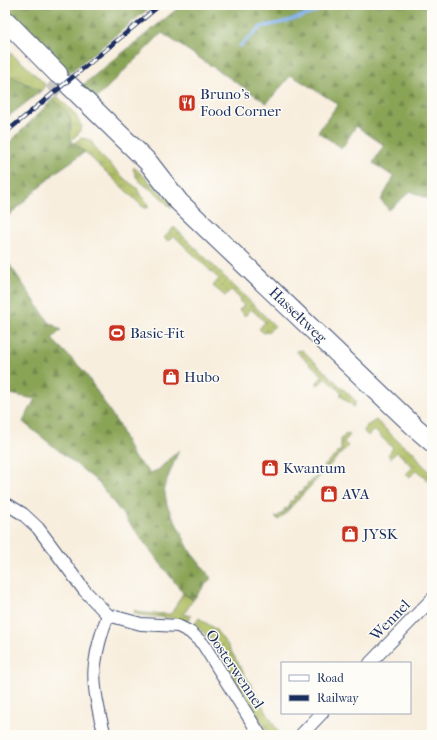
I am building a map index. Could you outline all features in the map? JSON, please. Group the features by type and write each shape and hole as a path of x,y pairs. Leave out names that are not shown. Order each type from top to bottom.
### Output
{"main road":[{"name":"Hasseltweg","path":"5,20 61,82"},
{"name":"Hasseltweg","path":"5,34 61,82 148,162 179,202 416,429 432,442"},
{"name":"Hasseltweg","path":"416,429 432,448"}],"street":[{"path":"5,503 23,514 38,528 84,590 108,616 101,635 94,665 96,697 105,735"},
{"name":"Wennel","path":"371,662 432,599"},
{"name":"Oosterwennel","path":"108,616 141,624 178,626 190,632 203,644 260,735"},
{"path":"301,735 321,714"}],"green space":[{"path":"5,5 153,5 68,74 5,8"},
{"path":"182,5 432,5 432,201 411,191 389,210 381,200 394,177 373,163 384,145 356,126 342,148 318,132 338,104 291,75 267,103 162,33 93,102 79,88"},
{"path":"5,49 46,85 41,91 5,74"},
{"path":"5,73 41,91 5,119"},
{"path":"57,96 75,114 82,127 78,134 71,140 71,124 69,115 64,108 53,99"},
{"path":"53,99 64,108 69,115 71,124 70,138 76,146 85,152 56,172 5,219 5,147"},
{"path":"81,138 91,141 99,154 126,180 137,188 141,196 148,203 148,208 144,208 74,143"},
{"path":"133,168 135,168 174,205 171,208 159,196 142,183 136,177"},
{"path":"174,227 275,326 264,333 259,329 265,322 251,309 245,316 239,310 244,305 231,290 225,296 213,286 219,279 174,236 168,241 164,238"},
{"path":"5,258 49,322 61,330 52,339 84,371 118,424 132,455 150,473 158,470 179,450 164,487 167,505 190,551 211,578 193,600 183,593 97,481 23,422 35,399 5,393"},
{"path":"302,350 356,401 354,407 340,395 342,393 326,378 318,385 316,383 323,376 296,351"},
{"path":"376,420 401,444 415,453 420,462 432,474 432,485 416,470 410,477 406,474 413,467 397,452 391,458 388,455 393,448 374,430 368,436 364,432 365,427"},
{"path":"347,433 350,435 344,442 348,446 279,520 275,517 284,513 284,509 289,508 290,501 294,501 294,496 298,496 299,492 303,492 303,488 307,487 307,484 311,483 311,480 315,479 316,474 320,473 320,470 324,469 324,465 328,465 328,461 337,456 336,452 341,451 341,439"},
{"path":"183,593 193,600 184,614 191,616 187,621 174,618 135,614 134,610 143,613 171,614"},
{"path":"199,618 215,629 227,644 280,735 269,735 218,652 204,633 194,625"}],"waterway":[{"path":"240,46 261,27 310,14 331,5"}],"tunnel":[{"path":"52,80 63,90"}],"railway":[{"path":"5,133 160,5"}],"place":[{"name":"Bruno's Food Corner","path":"187,103"},
{"name":"Basic-Fit","path":"117,333"},
{"name":"Hubo","path":"171,377"},
{"name":"Kwantum","path":"270,468"},
{"name":"AVA","path":"329,494"},
{"name":"JYSK","path":"350,534"}]}
